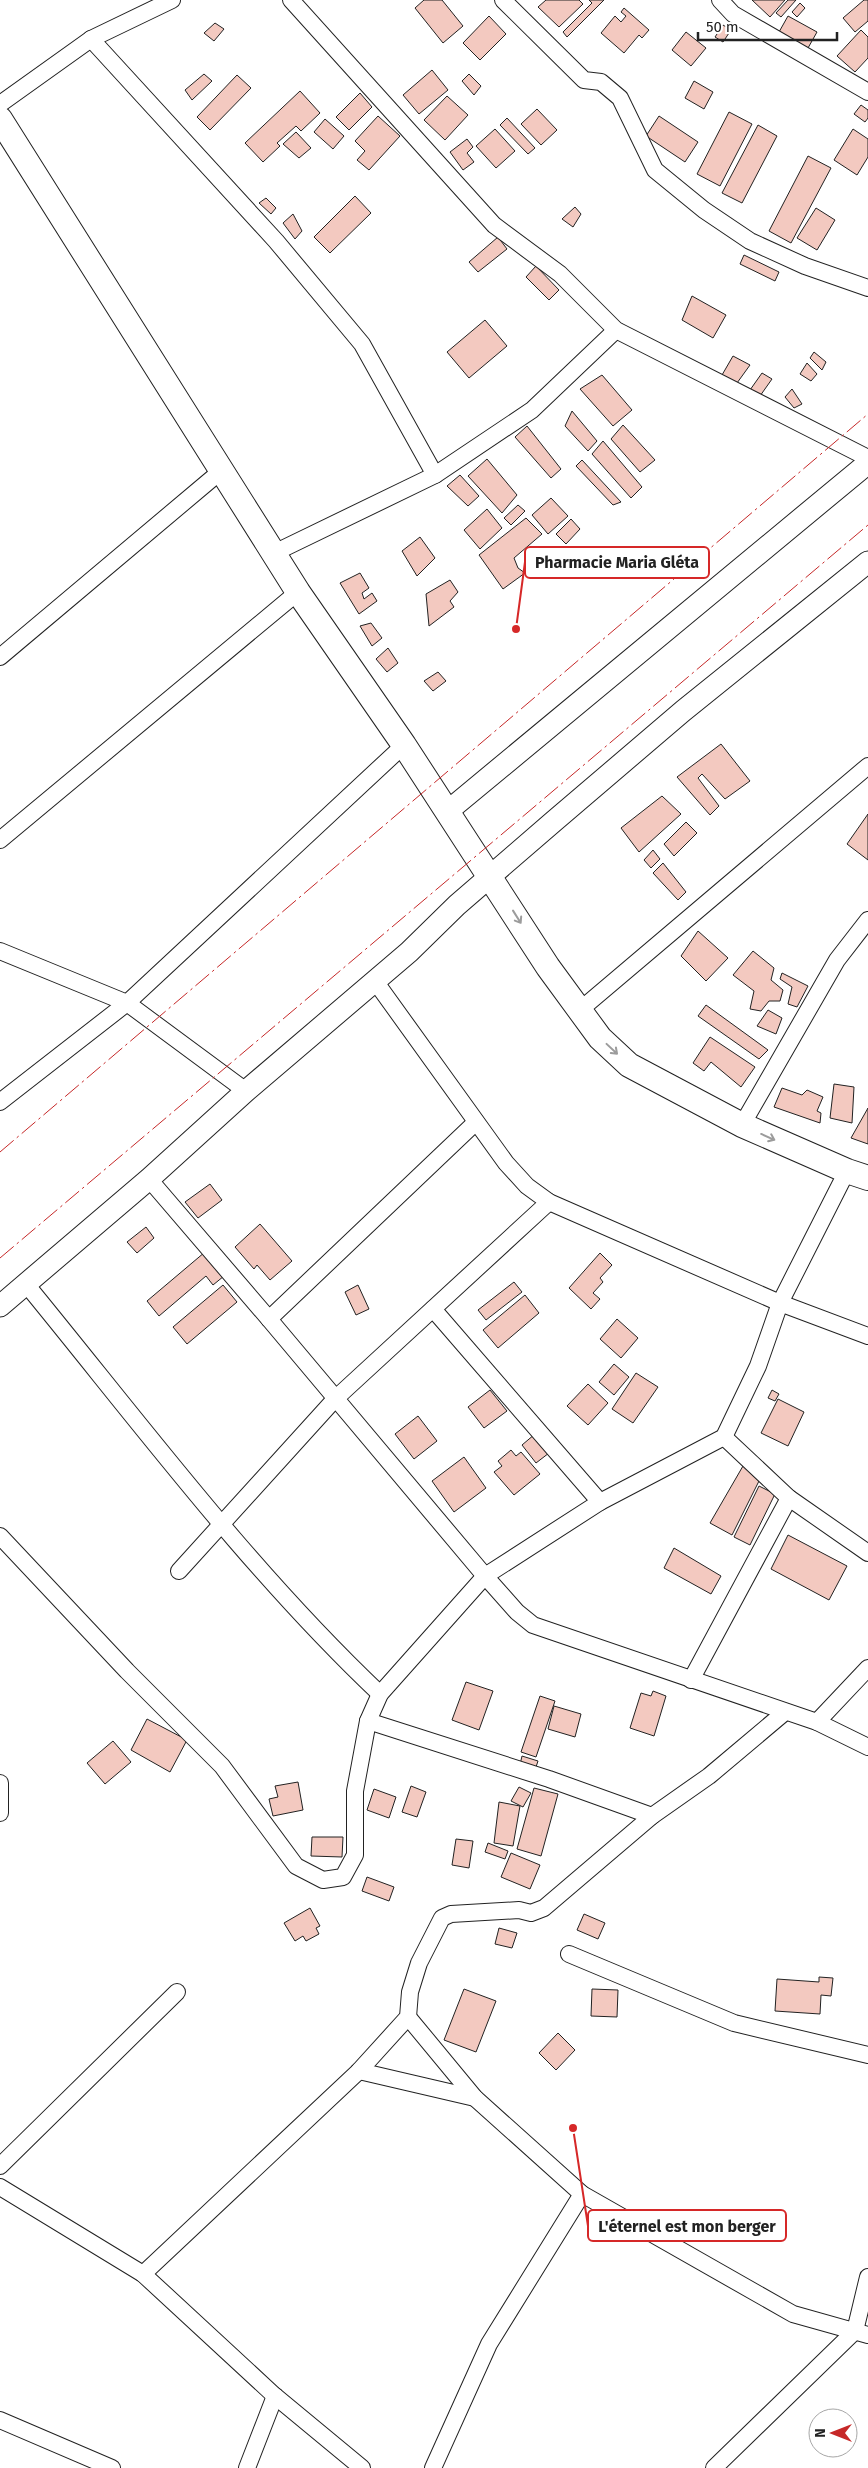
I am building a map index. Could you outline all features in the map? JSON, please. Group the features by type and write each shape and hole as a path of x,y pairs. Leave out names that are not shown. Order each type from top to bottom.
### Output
{"main road":[{"path":"0,119 298,592 404,745 491,876 548,967 600,1038 629,1065 742,1125 857,1175"}],"street":[{"path":"0,104 91,39 172,0"},
{"path":"291,0 494,225 560,274 616,330 868,458"},
{"path":"503,0 584,80 601,82 620,98 656,170 704,210 750,241 805,266 868,288"},
{"path":"720,0 733,14 868,92"},
{"path":"91,39 276,241 362,344 435,475"},
{"path":"274,553 435,475 532,410 616,330"},
{"path":"448,811 868,463"},
{"path":"0,657 221,471"},
{"path":"0,1306 149,1179 246,1091 375,981 491,876 683,711 868,562"},
{"path":"0,840 298,592"},
{"path":"0,1102 127,1003 404,745"},
{"path":"580,1010 868,766"},
{"path":"742,1125 837,960 868,920"},
{"path":"0,950 127,1003 246,1091"},
{"path":"375,981 506,1163 527,1186 549,1202 780,1303 868,1336"},
{"path":"269,1319 476,1122"},
{"path":"0,1536 127,1671 222,1766 296,1866 323,1880 343,1877 355,1855 355,1791 368,1721 380,1694 485,1576 600,1502 724,1437 758,1366 780,1303 857,1175"},
{"path":"149,1179 485,1576 517,1612 533,1625 817,1722 868,1747"},
{"path":"179,1571 335,1399 549,1202"},
{"path":"26,1284 222,1524 327,1644 380,1694"},
{"path":"433,1309 600,1502"},
{"path":"724,1437 789,1498 868,1554"},
{"path":"691,1680 789,1498"},
{"path":"817,1722 868,1668"},
{"path":"143,2274 359,2071 408,2017 410,1992 419,1963 442,1918 461,1913 519,1910 531,1913 544,1908 652,1816 709,1776 785,1712"},
{"path":"368,1721 549,1779 652,1816"},
{"path":"0,1783 0,1813"},
{"path":"568,1954 734,2023 868,2055"},
{"path":"0,2166 177,1992"},
{"path":"408,2017 475,2098 582,2194 772,2304 793,2314 861,2333"},
{"path":"359,2071 475,2098"},
{"path":"0,2187 143,2274 274,2396 362,2468"},
{"path":"433,2468 489,2344 582,2194"},
{"path":"714,2468 861,2333 868,2277"},
{"path":"247,2468 274,2396"},
{"path":"0,2420 112,2468"}],"building":[{"path":"424,0 442,0 463,26 443,43 415,8"},
{"path":"546,0 579,0 583,4 559,27 538,7"},
{"path":"589,0 604,0 567,37 563,32 592,3"},
{"path":"752,0 785,0 770,17"},
{"path":"788,0 796,0 781,17 776,13"},
{"path":"864,0 868,0 868,21 855,32 843,18"},
{"path":"800,3 805,8 797,17 792,12"},
{"path":"624,8 649,30 642,38 639,35 624,53 601,33 615,16 621,22 626,16 621,12"},
{"path":"489,16 506,34 480,60 463,43"},
{"path":"788,16 817,32 808,48 779,32"},
{"path":"215,23 224,29 214,41 204,33"},
{"path":"723,25 731,30 723,42 715,37"},
{"path":"861,30 868,37 868,58 855,72 837,56"},
{"path":"686,32 706,48 691,66 672,50"},
{"path":"432,70 448,90 419,114 403,95"},
{"path":"204,74 212,81 192,100 185,90"},
{"path":"469,74 481,86 474,95 462,81"},
{"path":"237,75 251,88 210,130 197,117"},
{"path":"694,81 713,92 704,109 685,98"},
{"path":"300,91 320,113 301,131 296,126 277,143 280,146 263,162 245,143"},
{"path":"360,93 372,107 349,130 336,117"},
{"path":"447,96 468,115 445,140 424,120"},
{"path":"861,105 868,110 868,118 865,122 854,114"},
{"path":"537,109 557,130 541,145 521,124"},
{"path":"729,112 752,124 720,186 697,174"},
{"path":"378,116 400,136 369,170 357,160 365,151 355,141"},
{"path":"659,116 698,142 685,162 646,136"},
{"path":"507,118 535,148 528,154 500,125"},
{"path":"325,119 344,136 333,149 314,132"},
{"path":"758,125 777,136 742,203 722,193"},
{"path":"495,129 515,151 496,168 476,146"},
{"path":"853,129 868,139 868,157 857,175 834,160"},
{"path":"296,132 311,148 299,158 283,144"},
{"path":"467,139 473,147 467,153 474,162 463,170 450,152"},
{"path":"808,156 831,168 791,243 769,231"},
{"path":"355,196 371,213 330,253 314,237"},
{"path":"266,198 276,208 271,214 259,203"},
{"path":"575,207 581,214 573,227 562,219"},
{"path":"816,208 835,220 817,250 797,238"},
{"path":"293,214 302,231 295,239 283,223"},
{"path":"498,237 507,249 478,272 469,262"},
{"path":"744,255 779,272 775,281 740,264"},
{"path":"536,266 559,290 549,300 526,277"},
{"path":"692,296 726,315 713,338 682,320"},
{"path":"485,320 507,346 469,378 447,352"},
{"path":"814,352 826,362 822,370 810,358"},
{"path":"733,356 750,365 737,383 722,375"},
{"path":"807,363 817,374 811,381 800,374"},
{"path":"762,373 772,379 760,396 750,390"},
{"path":"602,375 632,410 613,426 580,389"},
{"path":"792,389 802,404 794,408 785,397"},
{"path":"572,411 597,441 588,451 565,426"},
{"path":"623,425 655,460 640,472 611,439"},
{"path":"527,426 561,469 551,478 515,437"},
{"path":"603,441 642,487 631,498 592,454"},
{"path":"487,459 517,495 502,513 468,476"},
{"path":"582,460 621,502 613,505 576,466"},
{"path":"460,475 479,496 468,506 447,486"},
{"path":"551,498 568,516 548,534 532,515"},
{"path":"518,505 525,511 511,525 504,518"},
{"path":"487,509 502,528 480,549 464,530"},
{"path":"526,518 542,534 514,558 518,568 525,573 503,589 479,555"},
{"path":"571,519 580,529 566,544 556,534"},
{"path":"420,537 435,558 417,576 402,551"},
{"path":"360,573 369,588 362,593 364,599 372,593 377,601 359,614 340,583"},
{"path":"450,580 458,592 450,601 454,607 429,626 426,594"},
{"path":"371,623 382,638 372,646 360,626"},
{"path":"388,648 398,663 387,672 376,659"},
{"path":"438,672 446,681 433,691 424,681"},
{"path":"721,744 750,781 725,799 702,774 698,778 719,806 710,815 677,777"},
{"path":"662,796 681,814 639,852 621,828"},
{"path":"868,814 868,860 847,844"},
{"path":"686,822 697,833 674,856 664,844"},
{"path":"653,850 660,859 651,868 644,860"},
{"path":"663,863 686,892 678,900 653,873"},
{"path":"698,931 728,958 706,981 681,956"},
{"path":"753,951 774,968 771,980 783,990 780,1001 769,1001 761,1011 750,1009 754,991 733,975"},
{"path":"782,973 808,986 797,1007 788,1004 792,987 780,979"},
{"path":"706,1005 768,1050 759,1059 698,1016"},
{"path":"768,1010 782,1018 776,1034 757,1026"},
{"path":"710,1037 755,1067 741,1087 711,1062 704,1071 693,1063"},
{"path":"834,1084 854,1087 852,1123 830,1118"},
{"path":"782,1088 802,1095 807,1090 823,1097 817,1111 821,1113 820,1123 774,1107"},
{"path":"868,1108 868,1144 851,1138"},
{"path":"210,1184 222,1200 198,1218 185,1202"},
{"path":"260,1224 292,1261 270,1280 257,1265 254,1269 235,1247"},
{"path":"146,1227 154,1238 137,1253 127,1242"},
{"path":"205,1252 224,1276 213,1285 206,1276 159,1316 147,1301"},
{"path":"600,1253 612,1265 600,1278 603,1282 593,1293 600,1299 591,1309 569,1288"},
{"path":"514,1282 522,1292 486,1320 478,1310"},
{"path":"223,1285 237,1302 187,1344 173,1327"},
{"path":"358,1285 369,1309 356,1315 345,1292"},
{"path":"525,1295 539,1313 498,1348 483,1330"},
{"path":"617,1319 638,1338 621,1358 600,1339"},
{"path":"614,1364 629,1377 614,1395 599,1382"},
{"path":"636,1373 658,1387 633,1423 612,1409"},
{"path":"588,1384 608,1403 588,1425 567,1406"},
{"path":"490,1390 507,1411 484,1428 468,1407"},
{"path":"772,1390 779,1394 775,1401 768,1398"},
{"path":"778,1399 804,1412 788,1446 761,1433"},
{"path":"418,1416 437,1441 414,1459 395,1434"},
{"path":"535,1434 549,1453 536,1463 522,1445"},
{"path":"511,1450 516,1456 521,1452 540,1474 514,1495 494,1472 502,1466 498,1461"},
{"path":"464,1457 486,1488 454,1512 432,1481"},
{"path":"743,1466 759,1481 732,1535 710,1523"},
{"path":"759,1486 775,1494 750,1545 734,1537"},
{"path":"788,1535 847,1566 829,1600 771,1569"},
{"path":"674,1548 721,1576 711,1594 664,1568"},
{"path":"466,1682 493,1691 479,1730 452,1720"},
{"path":"653,1691 666,1696 654,1736 630,1728 641,1693 651,1696"},
{"path":"540,1696 555,1701 536,1757 521,1752"},
{"path":"554,1706 581,1714 575,1737 548,1729"},
{"path":"147,1719 187,1740 170,1772 131,1750"},
{"path":"113,1741 131,1762 105,1784 87,1763"},
{"path":"522,1756 538,1761 534,1773 519,1769"},
{"path":"298,1782 303,1810 273,1816 269,1799 278,1797 275,1786"},
{"path":"411,1786 426,1792 417,1817 402,1812"},
{"path":"519,1787 531,1793 523,1807 511,1801"},
{"path":"534,1788 558,1794 541,1856 517,1849"},
{"path":"374,1789 396,1797 389,1818 367,1810"},
{"path":"499,1802 520,1806 513,1846 494,1843"},
{"path":"312,1837 343,1837 342,1857 311,1856"},
{"path":"456,1839 473,1841 469,1868 452,1865"},
{"path":"488,1843 508,1851 505,1859 485,1852"},
{"path":"511,1853 540,1865 530,1889 501,1877"},
{"path":"367,1877 394,1887 389,1901 362,1891"},
{"path":"310,1908 320,1926 316,1928 319,1934 306,1941 303,1936 295,1941 284,1923"},
{"path":"584,1914 605,1923 598,1939 577,1930"},
{"path":"499,1928 517,1933 512,1948 495,1944"},
{"path":"819,1977 833,1978 831,1996 821,1995 820,2014 775,2011 777,1979 819,1982"},
{"path":"464,1989 496,2001 476,2052 444,2040"},
{"path":"592,1989 618,1990 617,2017 591,2016"},
{"path":"558,2033 575,2050 556,2070 539,2053"}],"power":[{"path":"0,1152 868,414"},
{"path":"0,1258 868,525"}],"place":[{"name":"Pharmacie Maria Gléta","path":"516,629"},
{"name":"L'éternel est mon berger","path":"573,2128"}]}
